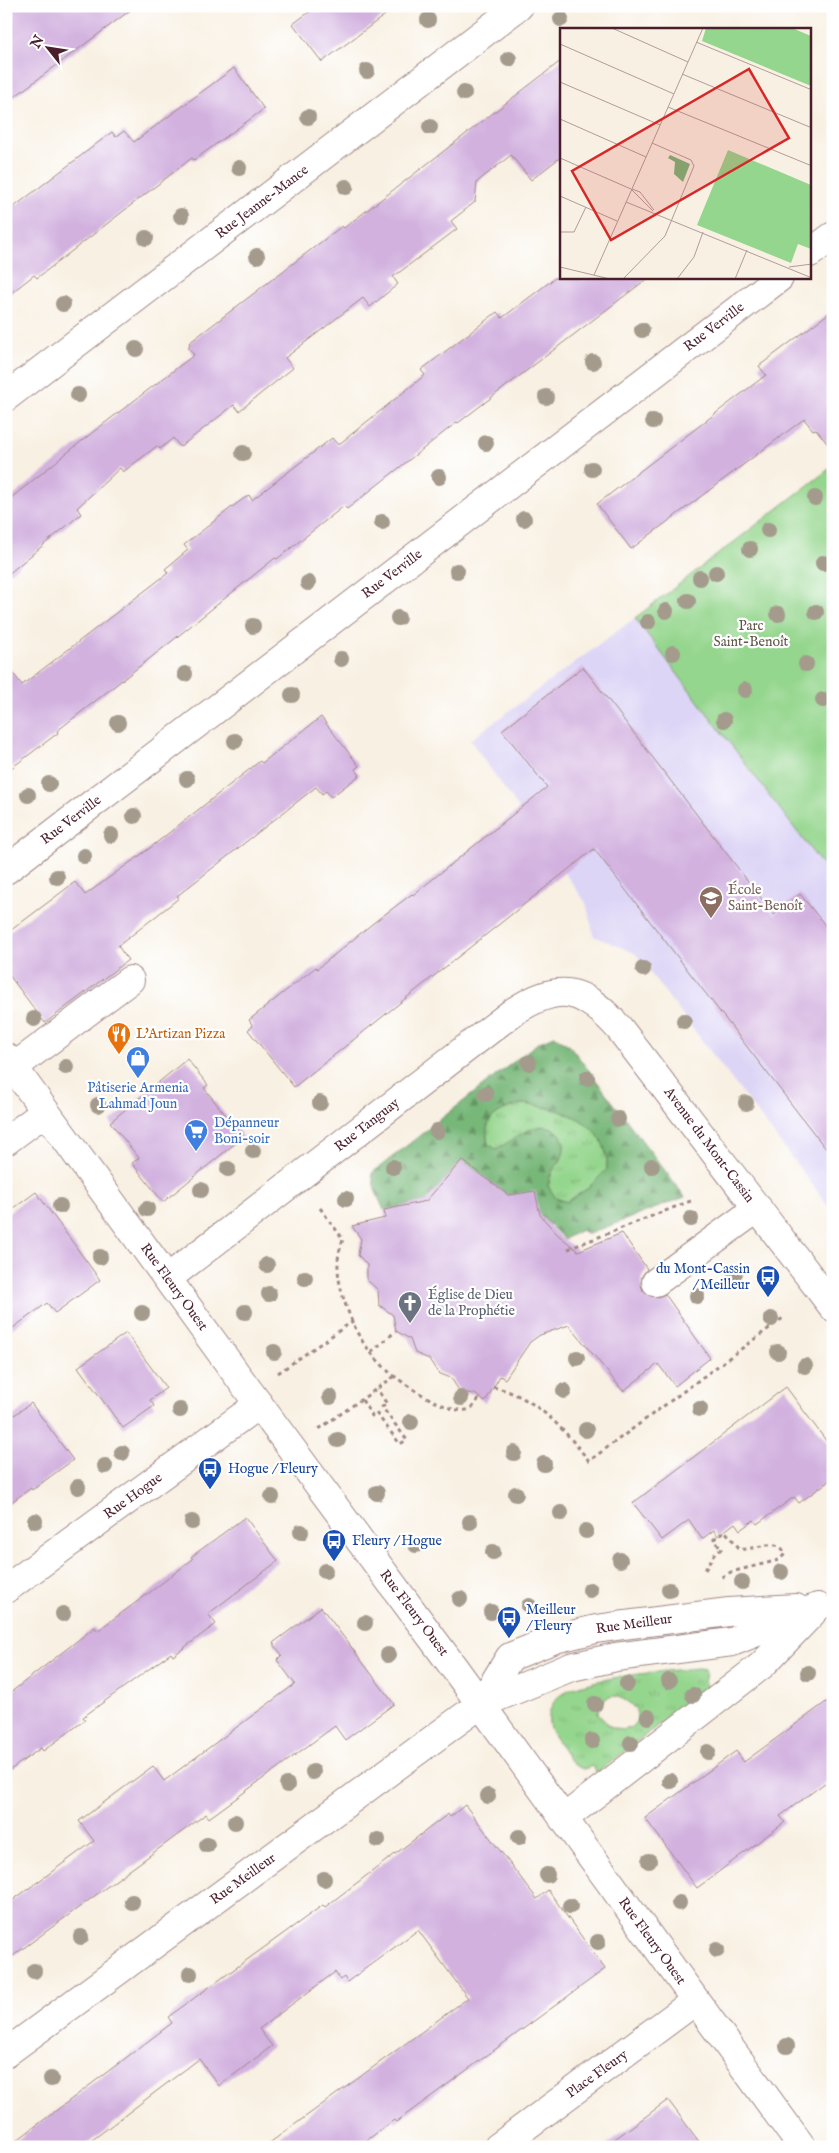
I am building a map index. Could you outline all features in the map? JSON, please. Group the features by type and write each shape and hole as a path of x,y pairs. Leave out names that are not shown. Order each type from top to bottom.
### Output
{"street":[{"name":"Rue Jeanne-Mance","path":"6,397 518,6"},
{"path":"812,252 833,236"},
{"name":"Rue Verville","path":"6,870 778,279"},
{"path":"10,1062 130,980"},
{"name":"Rue Tanguay","path":"168,1278 513,1012 556,992 574,994"},
{"name":"Avenue du Mont-Cassin","path":"574,994 592,1002 624,1034 833,1307"},
{"name":"Rue Fleury Ouest","path":"10,1062 259,1404 481,1704 802,2147"},
{"path":"6,1141 46,1112"},
{"path":"656,1282 758,1208"},
{"name":"Rue Hogue","path":"6,1589 259,1404"},
{"name":"Rue Meilleur","path":"6,2053 481,1704 510,1657 555,1639 596,1629 825,1601"},
{"name":"Rue Meilleur","path":"563,1819 762,1665 825,1601"},
{"name":"Place Fleury","path":"498,2147 695,2001"}],"path":[{"path":"568,1249 694,1200"},
{"path":"320,1208 343,1239 338,1261 347,1307 358,1333 371,1352 395,1376 443,1405 457,1411 468,1410 474,1406 479,1398"},
{"path":"493,1387 504,1390 530,1403 552,1418 589,1461 783,1318"},
{"path":"278,1373 353,1321"},
{"path":"371,1352 396,1331"},
{"path":"319,1429 395,1376"},
{"path":"362,1400 372,1416 376,1413 400,1444 407,1440 382,1408 387,1404 377,1389"},
{"path":"827,1443 833,1440"},
{"path":"705,1570 715,1553 722,1548 714,1539 725,1531 740,1549 747,1550 773,1544 784,1548 785,1554 779,1560 731,1572 715,1581"}],"shaded area":[{"name":"École Saint-Benoît","path":"635,618 833,879 833,1212 635,953 594,936 586,903 470,740"}],"green space":[{"name":"Parc Saint-Benoît","path":"833,466 833,879 635,618"},
{"path":"555,1036 570,1046 685,1197 588,1234 581,1230 564,1239 540,1215 537,1204 508,1195 462,1160 426,1201 384,1210 375,1190 372,1173 539,1042","holes":["521,1104 566,1113 580,1120 591,1128 600,1139 606,1153 607,1169 587,1189 567,1202 556,1198 548,1186 552,1171 561,1159 564,1151 562,1137 559,1133 552,1128 544,1126 527,1131 496,1149 488,1144 487,1127 499,1112"]},
{"path":"521,1104 566,1113 591,1128 600,1139 606,1153 607,1169 587,1189 566,1202 555,1198 548,1186 552,1172 561,1160 541,1126 496,1149 488,1144 487,1127 494,1116 505,1109"},
{"path":"698,1668 704,1669 706,1673 704,1682 707,1687 597,1773 592,1766 584,1769 575,1764 551,1731 549,1719 551,1707 558,1697 575,1687 609,1679","holes":["615,1696 629,1703 636,1711 637,1719 634,1725 627,1729 618,1729 608,1724 598,1713 601,1703 608,1698"]}],"building":[{"path":"6,6 136,6 6,103"},
{"path":"317,6 397,6 322,62 293,24"},
{"path":"560,62 560,158 531,180 511,155 477,182 475,202 451,221 457,229 393,277 398,284 370,307 363,298 285,358 293,368 239,411 234,405 180,447 173,438 160,449 157,446 123,472 120,468 77,508 81,514 6,576 6,502 93,432 194,355 188,347 189,343 342,226 344,228"},
{"path":"234,68 264,109 194,160 192,158 37,278 34,275 6,297 6,213 112,132 116,137 124,131 134,142"},
{"path":"555,278 647,279 457,422 347,509 344,506 277,559 275,558 57,731 58,733 6,772 6,664 22,685 168,573 165,569 188,550 184,545 232,507 249,495 252,500 332,438 338,445 425,375 421,370 497,312 502,318"},
{"path":"833,310 833,451 816,429 813,430 804,419 631,549 597,504 766,375 759,366"},
{"path":"583,667 774,915 800,894 833,935 833,1158 594,849 294,1087 248,1030 253,1026 249,1020 316,967 317,969 372,924 413,895 547,787 502,730"},
{"path":"321,717 359,766 355,769 360,775 331,797 326,791 322,794 316,787 177,896 179,898 118,946 128,960 45,1023 6,971 6,934 75,882 85,895 146,851 260,761 262,763"},
{"path":"187,1059 208,1085 204,1088 243,1137 163,1202 132,1163 139,1158 110,1122"},
{"path":"462,1160 508,1195 535,1191 540,1215 557,1234 578,1251 622,1233 647,1269 642,1276 641,1284 643,1291 650,1296 658,1297 665,1294 710,1358 675,1386 658,1364 623,1391 569,1325 540,1335 530,1342 505,1379 500,1376 485,1402 475,1394 460,1392 451,1378 438,1373 429,1359 415,1353 410,1339 396,1331 393,1315 379,1305 378,1290 367,1280 367,1265 358,1255 361,1239 352,1226 385,1218 384,1210 426,1201"},
{"path":"36,1192 100,1280 55,1313 47,1303 6,1333 6,1214"},
{"path":"126,1333 166,1388 150,1400 154,1406 123,1428 78,1367"},
{"path":"786,1387 833,1450 833,1478 799,1503 794,1497 757,1524 754,1520 740,1530 735,1523 718,1536 714,1530 702,1539 689,1520 662,1540 633,1503"},
{"path":"31,1403 73,1460 32,1490 31,1488 6,1506 6,1421"},
{"path":"245,1517 278,1561 208,1614 216,1624 173,1656 171,1653 83,1717 85,1720 43,1751 41,1748 6,1773 6,1696 95,1627 97,1631 149,1593 193,1559 191,1557"},
{"path":"321,1607 394,1704 345,1740 335,1726 209,1818 206,1814 6,1961 6,1905 94,1841 79,1821 153,1766 164,1781 295,1684 277,1660 282,1655 273,1643"},
{"path":"833,1697 833,1777 780,1816 785,1822 697,1888 645,1818 736,1751 744,1762"},
{"path":"465,1805 537,1899 548,1890 605,1969 396,2122 394,2120 358,2147 264,2147 468,1998 418,1930 347,1982 344,1977 340,1980 335,1972 259,2029 272,2046 219,2086 199,2059 83,2147 8,2147 172,2023 168,2017 323,1905 325,1907 448,1814 450,1817"},
{"path":"668,2100 703,2147 604,2147"}],"place":[{"name":"École Saint-Benoît","path":"711,919"},
{"name":"L'Artizan Pizza","path":"119,1055"},
{"name":"Pâtiserie Armenia Lahmad Joun","path":"138,1079"},
{"name":"Dépanneur Boni-soir","path":"196,1152"},
{"name":"du Mont-Cassin / Meilleur","path":"768,1298"},
{"name":"Église de Dieu de la Prophétie","path":"410,1324"},
{"name":"Hogue / Fleury","path":"210,1490"},
{"name":"Fleury / Hogue","path":"334,1562"},
{"name":"Meilleur / Fleury","path":"509,1639"}]}
